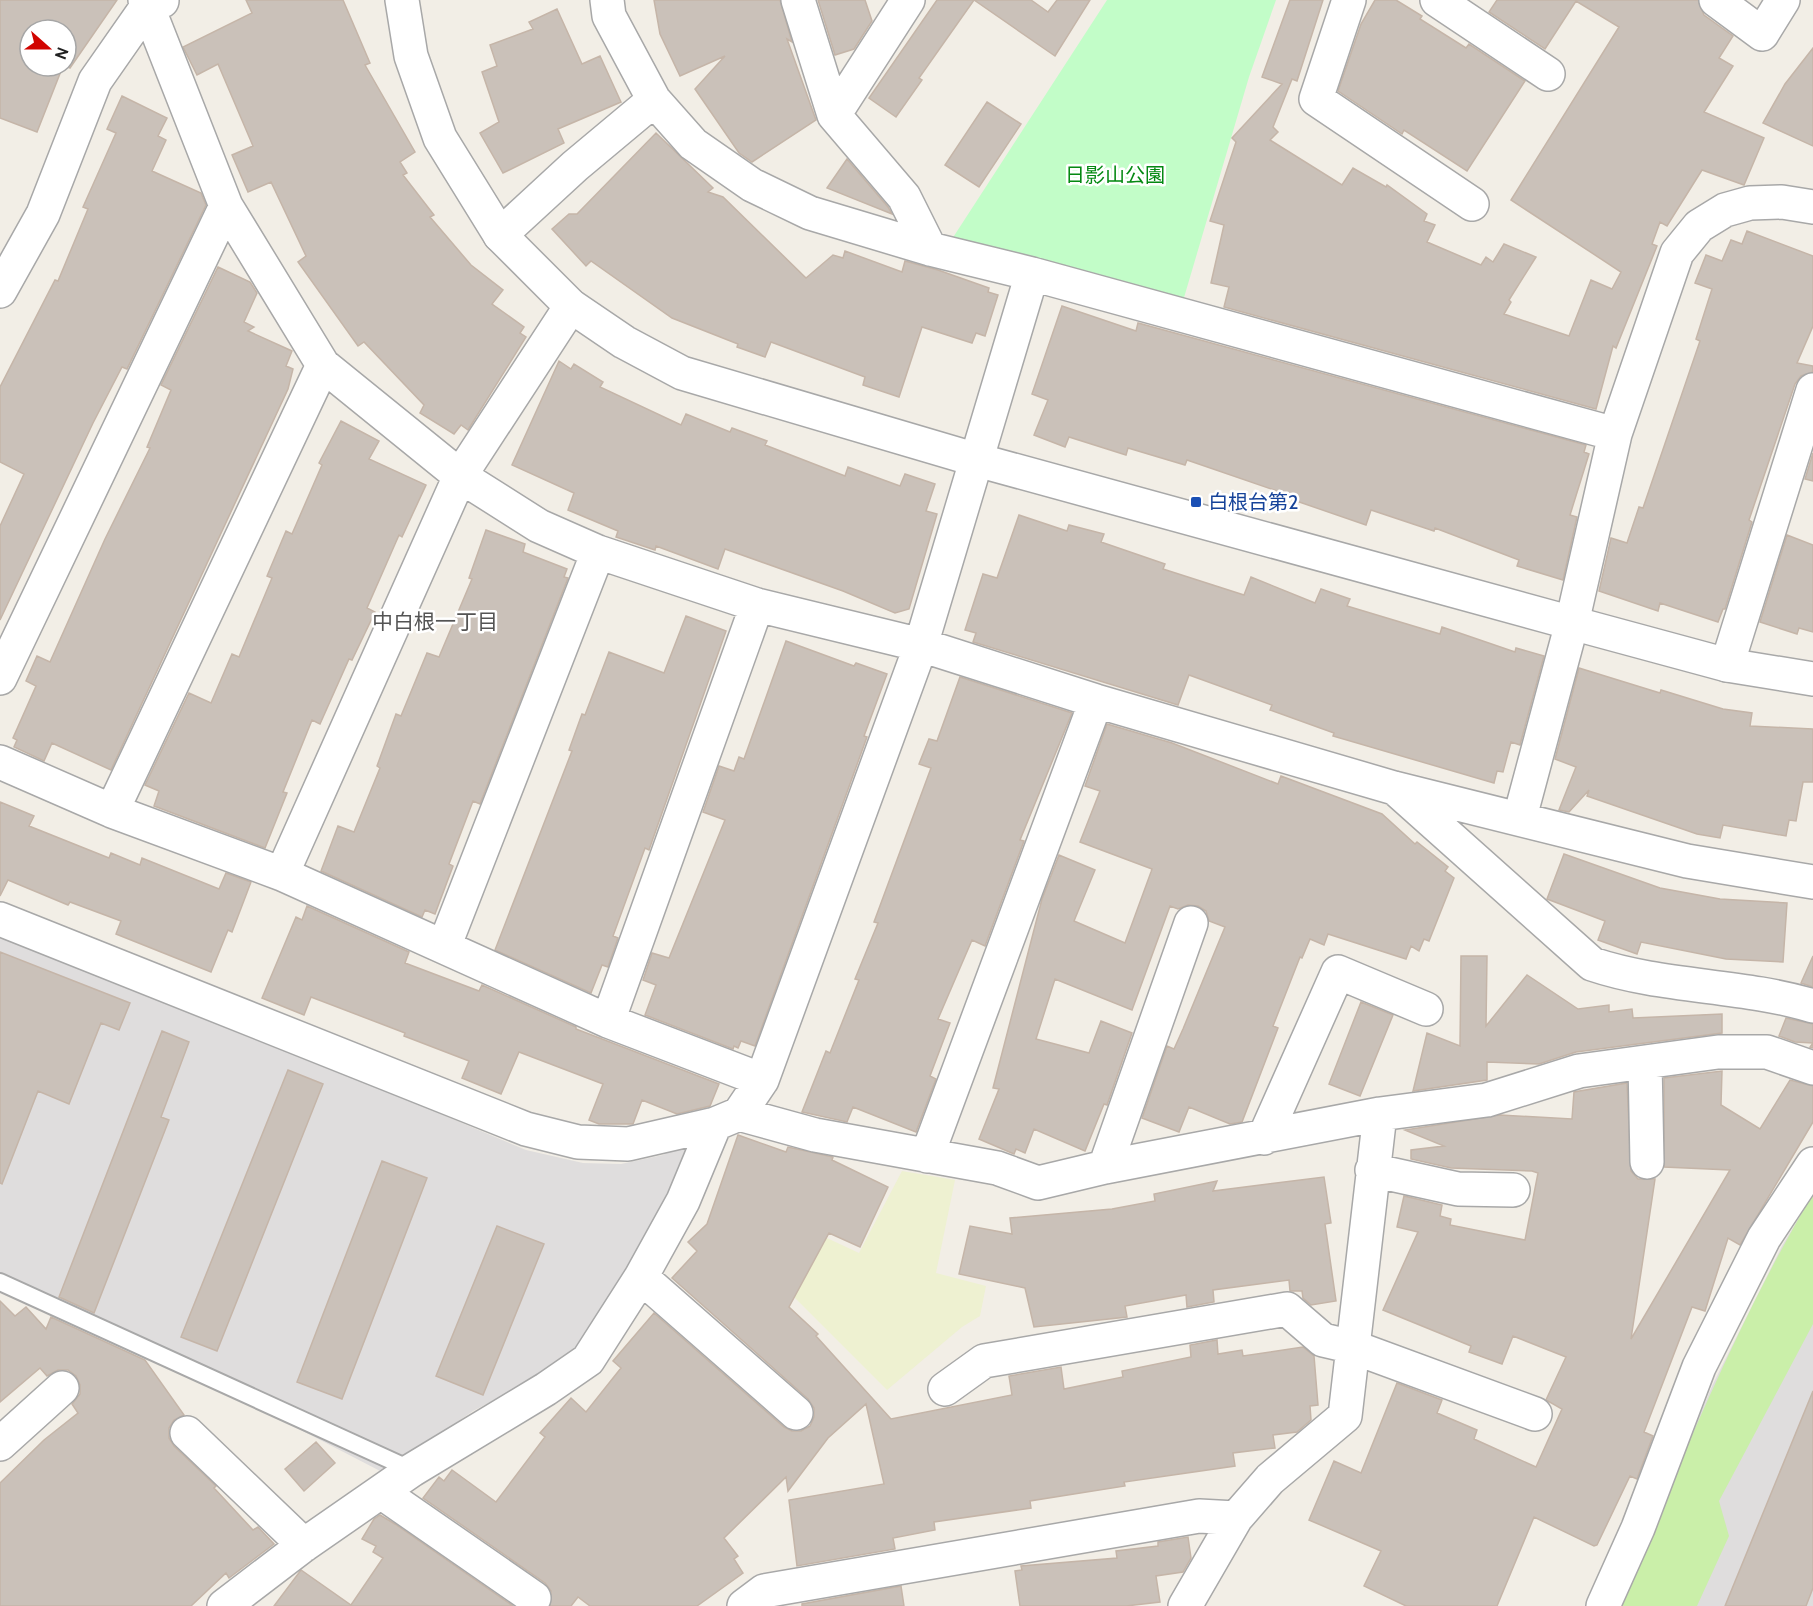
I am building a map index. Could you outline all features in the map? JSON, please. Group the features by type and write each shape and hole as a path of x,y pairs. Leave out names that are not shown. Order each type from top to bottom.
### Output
{"street":[{"path":"402,0 411,56 440,138 500,235 571,306 624,342 682,373 977,460 1727,665 1813,679"},
{"path":"606,0 609,16 654,100 693,144 752,185 810,213 930,249 1032,274 1615,434"},
{"path":"798,0 834,115 904,197 930,249"},
{"path":"834,115 908,0"},
{"path":"1350,0 1316,99 1472,204"},
{"path":"1437,0 1548,74"},
{"path":"1716,0 1762,34 1783,0"},
{"path":"151,3 226,206 324,365 460,476 539,526 598,552 758,605 921,645 1096,700 1394,788 1520,817 1687,861 1813,882"},
{"path":"0,291 43,214 95,81 151,3"},
{"path":"500,235 575,166 654,100"},
{"path":"1520,817 1572,623 1615,434 1677,253 1699,226 1725,210 1750,203 1782,202 1813,207"},
{"path":"0,678 226,206"},
{"path":"224,1606 304,1545 412,1470 546,1389 588,1360 640,1277 727,1119 762,1080 921,645 1032,274"},
{"path":"282,874 460,476 571,306"},
{"path":"112,811 324,365"},
{"path":"1727,665 1813,390"},
{"path":"444,947 598,552"},
{"path":"608,1021 758,605"},
{"path":"927,1156 1096,700"},
{"path":"0,762 112,811 282,874 608,1021 762,1080"},
{"path":"1394,788 1592,964 1620,973 1776,995 1813,1006"},
{"path":"0,919 526,1129 578,1142 628,1144 727,1119 997,1168 1038,1183 1105,1167 1380,1114 1488,1100 1580,1071 1719,1052 1767,1052 1813,1068"},
{"path":"1105,1167 1191,923"},
{"path":"1264,1138 1338,972 1426,1009"},
{"path":"1645,1062 1647,1162"},
{"path":"1185,1606 1236,1518 1270,1479 1345,1416 1380,1114"},
{"path":"1603,1606 1638,1528 1700,1367 1764,1238 1813,1164"},
{"path":"1372,1170 1458,1189 1513,1190"},
{"path":"640,1277 796,1413"},
{"path":"945,1389 984,1361 1287,1309 1323,1340 1353,1347 1535,1414"},
{"path":"0,1444 62,1389"},
{"path":"187,1433 304,1545"},
{"path":"381,1492 534,1598"},
{"path":"744,1606 764,1591 775,1589 1199,1516 1236,1518"}],"lane":[{"path":"0,1282 412,1470"}],"shaded area":[{"path":"0,928 526,1150 583,1163 621,1164 663,1155 691,1140 694,1162 587,1348 554,1369 473,1411 384,1473 208,1382 0,1291"},
{"path":"1813,1194 1813,1606 1618,1606 1713,1384 1782,1246"}],"green space":[{"name":"日影山公園","path":"1107,0 1276,0 1249,77 1183,301 952,239"},
{"path":"902,1171 955,1180 936,1273 986,1286 980,1316 962,1327 887,1390 782,1285 814,1232 859,1253"},
{"path":"1813,1194 1813,1324 1719,1501 1729,1536 1697,1606 1618,1606 1733,1345"}],"building":[{"path":"0,0 117,0 78,56 78,18 18,18 18,78 58,78 37,132 0,118"},
{"path":"246,0 343,0 370,63 365,65 415,152 400,162 407,173 403,175 434,215 430,217 471,265 503,290 492,304 524,327 520,333 526,337 468,430 461,425 454,434 420,413 424,405 364,342 358,346 298,262 306,256 271,182 248,192 232,155 253,146 218,64 197,75 183,47 252,13"},
{"path":"654,0 780,0 792,42 787,39 816,120 752,162 739,153 695,89 725,56 680,76 660,34"},
{"path":"818,0 865,0 872,21 854,49 835,55"},
{"path":"937,0 974,0 919,78 922,80 896,117 869,98"},
{"path":"974,0 1031,0 1048,12 1057,0 1090,0 1055,56"},
{"path":"1290,0 1323,0 1297,81 1292,79 1273,127 1278,132 1270,140 1342,185 1353,168 1386,187 1387,185 1427,214 1424,221 1435,225 1427,242 1481,265 1486,257 1493,262 1504,244 1536,257 1509,300 1511,302 1504,314 1569,336 1591,280 1612,289 1621,272 1511,200 1619,27 1576,1 1545,49 1489,12 1497,0 1698,0 1704,15 1733,36 1719,58 1733,66 1704,112 1764,138 1744,185 1702,170 1667,226 1660,222 1652,244 1657,246 1616,348 1613,346 1596,409 1224,307 1229,287 1211,283 1224,225 1210,221 1236,142 1232,138 1282,84 1262,77"},
{"path":"1375,0 1396,0 1422,16 1420,19 1466,48 1469,44 1525,81 1467,171 1404,130 1402,134 1338,91 1361,24"},
{"path":"557,9 582,64 600,56 621,102 558,129 564,143 503,173 480,133 499,122 482,72 497,66 490,45 533,29 529,22"},
{"path":"1813,48 1813,146 1763,123 1785,84"},
{"path":"122,96 167,118 158,136 166,140 152,171 201,193 206,205 127,369 122,367 93,423 0,620 0,526 24,474 0,462 0,387 55,280 58,281 88,209 83,207 116,133 107,129"},
{"path":"987,102 1021,124 979,187 945,165"},
{"path":"656,133 713,188 708,192 723,197 806,278 833,255 843,258 845,251 902,272 905,261 938,270 989,288 988,292 998,295 985,336 976,333 972,343 922,327 899,397 863,385 865,377 771,342 765,357 737,347 738,344 672,318 591,261 586,266 552,229 569,214 577,214"},
{"path":"847,159 888,207 892,214 827,188"},
{"path":"1747,231 1813,256 1813,326 1797,363 1813,366 1813,372 1801,376 1795,384 1749,520 1752,522 1725,609 1718,622 1660,603 1658,611 1599,591 1611,538 1627,543 1639,507 1643,508 1700,341 1696,339 1712,289 1695,283 1706,255 1722,261 1731,240 1742,244"},
{"path":"218,267 250,282 257,293 244,322 254,327 248,331 292,351 286,366 293,369 288,389 111,770 52,743 44,761 14,747 17,740 13,738 36,686 26,681 37,656 50,662 105,539 150,448 147,447 171,390 161,385"},
{"path":"1062,306 1136,331 1138,323 1586,445 1584,452 1589,454 1570,515 1577,517 1563,580 1517,566 1519,560 1435,528 1434,531 1371,510 1366,525 1187,460 1185,465 1128,448 1126,455 1069,437 1065,447 1034,435 1048,400 1032,394"},
{"path":"559,361 571,369 574,364 603,382 600,387 681,425 686,414 730,432 732,428 767,441 765,445 845,476 848,467 900,486 905,474 935,484 926,511 937,514 909,609 895,613 843,591 725,549 718,569 656,546 655,550 616,537 618,531 568,510 574,493 512,465"},
{"path":"341,421 379,441 369,459 426,485 402,537 399,535 367,608 375,612 352,660 349,659 320,724 312,720 283,792 287,793 265,848 154,806 159,791 145,785 189,693 211,703 232,654 239,657 272,578 267,576 286,531 292,534 322,465 319,463"},
{"path":"1813,453 1813,481 1805,479"},
{"path":"1019,515 1067,531 1069,525 1104,534 1101,542 1165,564 1163,569 1244,595 1251,577 1315,603 1321,589 1350,599 1347,606 1440,634 1442,627 1515,652 1516,648 1544,656 1520,745 1511,742 1503,772 1497,771 1494,783 1333,736 1334,733 1270,710 1272,705 1189,675 1178,705 973,642 976,633 965,630 983,574 997,578"},
{"path":"486,530 525,544 523,552 567,569 564,577 568,578 480,804 473,801 449,864 453,866 435,914 425,910 422,917 321,871 338,826 354,832 380,768 377,766 396,714 401,716 427,653 439,657 472,579 469,578"},
{"path":"1787,535 1813,545 1813,632 1799,628 1797,634 1760,622"},
{"path":"686,616 726,631 649,850 645,848 613,936 618,938 608,967 602,965 591,993 495,950 572,751 569,750 582,714 585,715 609,652 664,673"},
{"path":"786,641 854,666 856,663 887,674 864,736 867,737 755,1046 741,1041 738,1048 734,1046 733,1049 645,1015 656,985 643,980 652,953 669,958 725,820 703,812 719,766 734,771 739,757 744,759"},
{"path":"1579,668 1660,693 1661,690 1723,709 1752,713 1750,726 1813,729 1813,782 1803,782 1796,821 1789,820 1786,836 1723,825 1720,838 1697,834 1587,796 1589,790 1569,812 1559,810 1576,767 1555,759"},
{"path":"960,677 1072,713 1020,840 1024,841 985,946 972,940 938,1019 950,1023 930,1076 936,1079 916,1132 853,1107 847,1122 802,1112 826,1051 830,1053 859,980 855,979 878,923 874,922 931,768 919,764 929,739 937,741"},
{"path":"1107,724 1172,743 1278,784 1281,776 1382,814 1415,844 1417,842 1448,867 1445,871 1454,878 1429,941 1424,939 1419,951 1411,946 1406,959 1328,934 1324,945 1310,939 1302,958 1300,957 1273,1026 1278,1028 1242,1122 1230,1124 1189,1107 1179,1132 1142,1118 1167,1046 1174,1049 1225,927 1209,921 1206,911 1198,906 1188,905 1178,909 1170,906 1132,1010 1055,979 1036,1039 1089,1053 1101,1021 1132,1033 1107,1105 1104,1104 1085,1151 1034,1129 1025,1153 1016,1149 1014,1154 979,1139 999,1089 993,1088 1042,899 1059,855 1095,870 1074,921 1125,943 1152,869 1080,842 1100,791 1085,786"},
{"path":"0,802 34,816 29,826 109,858 111,853 140,865 142,858 219,889 226,873 251,882 232,932 228,930 211,972 116,934 121,921 70,902 68,905 8,880 0,896"},
{"path":"1564,854 1660,888 1720,899 1787,903 1783,962 1726,959 1641,942 1637,954 1598,940 1605,921 1547,899"},
{"path":"307,906 409,952 405,963 479,991 482,985 576,1027 576,1029 719,1084 710,1106 677,1114 642,1100 633,1124 599,1124 589,1120 603,1084 519,1052 501,1094 462,1078 469,1061 404,1036 405,1033 311,997 304,1015 262,998 296,917 302,920"},
{"path":"0,952 130,1003 119,1030 101,1023 69,1104 38,1091 2,1184 0,1183"},
{"path":"1461,956 1487,956 1486,1026 1527,975 1578,1009 1609,1005 1609,1012 1632,1009 1633,1018 1722,1014 1722,1033 1576,1052 1539,1064 1487,1062 1487,1080 1413,1091 1427,1033 1460,1046"},
{"path":"1813,956 1813,987 1801,983"},
{"path":"1361,1002 1393,1015 1360,1096 1329,1084"},
{"path":"1786,1018 1813,1024 1813,1043 1795,1042 1779,1036"},
{"path":"162,1031 189,1042 161,1117 169,1120 94,1313 59,1297"},
{"path":"288,1070 323,1084 217,1351 181,1337"},
{"path":"1722,1071 1721,1105 1760,1129 1790,1080 1813,1086 1813,1122 1740,1245 1728,1238 1705,1311 1692,1307 1644,1432 1653,1436 1637,1479 1630,1476 1597,1545 1594,1546 1534,1517 1497,1606 1406,1606 1364,1586 1381,1551 1309,1520 1334,1461 1361,1473 1397,1383 1442,1400 1437,1413 1477,1430 1474,1439 1536,1467 1562,1409 1546,1400 1566,1357 1513,1336 1502,1364 1469,1352 1471,1346 1383,1310 1418,1232 1397,1227 1404,1196 1442,1205 1440,1216 1451,1219 1450,1225 1525,1240 1538,1173 1451,1168 1411,1159 1411,1150 1444,1146 1405,1130 1500,1115 1572,1119 1574,1092 1627,1083 1631,1171 1638,1179 1655,1179 1631,1339 1730,1170 1664,1167 1664,1078"},
{"path":"738,1135 786,1152 788,1147 833,1157 832,1160 888,1187 860,1247 829,1233 789,1307 818,1334 816,1336 891,1419 1012,1395 1009,1376 1061,1367 1064,1389 1123,1377 1122,1371 1191,1357 1190,1345 1217,1340 1218,1354 1242,1350 1243,1356 1303,1347 1314,1356 1318,1405 1310,1406 1311,1420 1297,1432 1273,1435 1275,1448 1233,1453 1235,1466 1124,1482 1125,1486 1030,1501 1031,1508 934,1522 935,1530 893,1538 895,1549 797,1566 789,1500 884,1484 866,1404 828,1438 788,1491 786,1477 724,1538 738,1556 734,1559 743,1573 697,1606 590,1606 578,1597 571,1606 550,1606 551,1591 545,1583 423,1498 439,1477 444,1481 452,1470 496,1502 545,1437 540,1433 571,1398 586,1412 621,1368 613,1361 654,1313 784,1427 792,1431 801,1431 810,1426 814,1417 814,1408 808,1399 672,1278 697,1251 688,1242 707,1224"},
{"path":"382,1161 427,1178 342,1399 297,1382"},
{"path":"1324,1177 1331,1223 1325,1224 1336,1301 1311,1305 1303,1298 1302,1291 1290,1291 1289,1280 1213,1290 1214,1302 1187,1307 1186,1295 1125,1306 1127,1317 1034,1327 1025,1288 959,1274 970,1226 1012,1234 1010,1218 1112,1209 1155,1201 1154,1194 1217,1181 1213,1191"},
{"path":"497,1226 544,1244 483,1395 436,1376"},
{"path":"0,1301 15,1316 26,1307 46,1329 51,1317 145,1360 184,1415 174,1420 169,1428 169,1438 174,1446 216,1486 214,1488 253,1530 258,1527 274,1544 229,1578 226,1573 191,1606 0,1606 0,1483 44,1440 78,1413 72,1404 80,1394 80,1385 76,1376 68,1370 58,1370 47,1376 40,1368 0,1402"},
{"path":"1813,1391 1813,1588 1806,1606 1725,1606"},
{"path":"316,1442 335,1463 304,1491 285,1469"},
{"path":"380,1515 513,1606 274,1606 301,1570 351,1605 383,1558 373,1552 376,1546 362,1539 374,1519"},
{"path":"1188,1537 1191,1558 1183,1572 1156,1576 1160,1602 1126,1606 1020,1606 1015,1571 1022,1570 1021,1566 1117,1558 1116,1551 1158,1546 1158,1542"},
{"path":"901,1586 904,1606 802,1606 802,1604"}],"place":[{"name":"白根台第2","path":"1196,502"}],"district":[{"name":"中白根一丁目","path":"435,621"}]}
